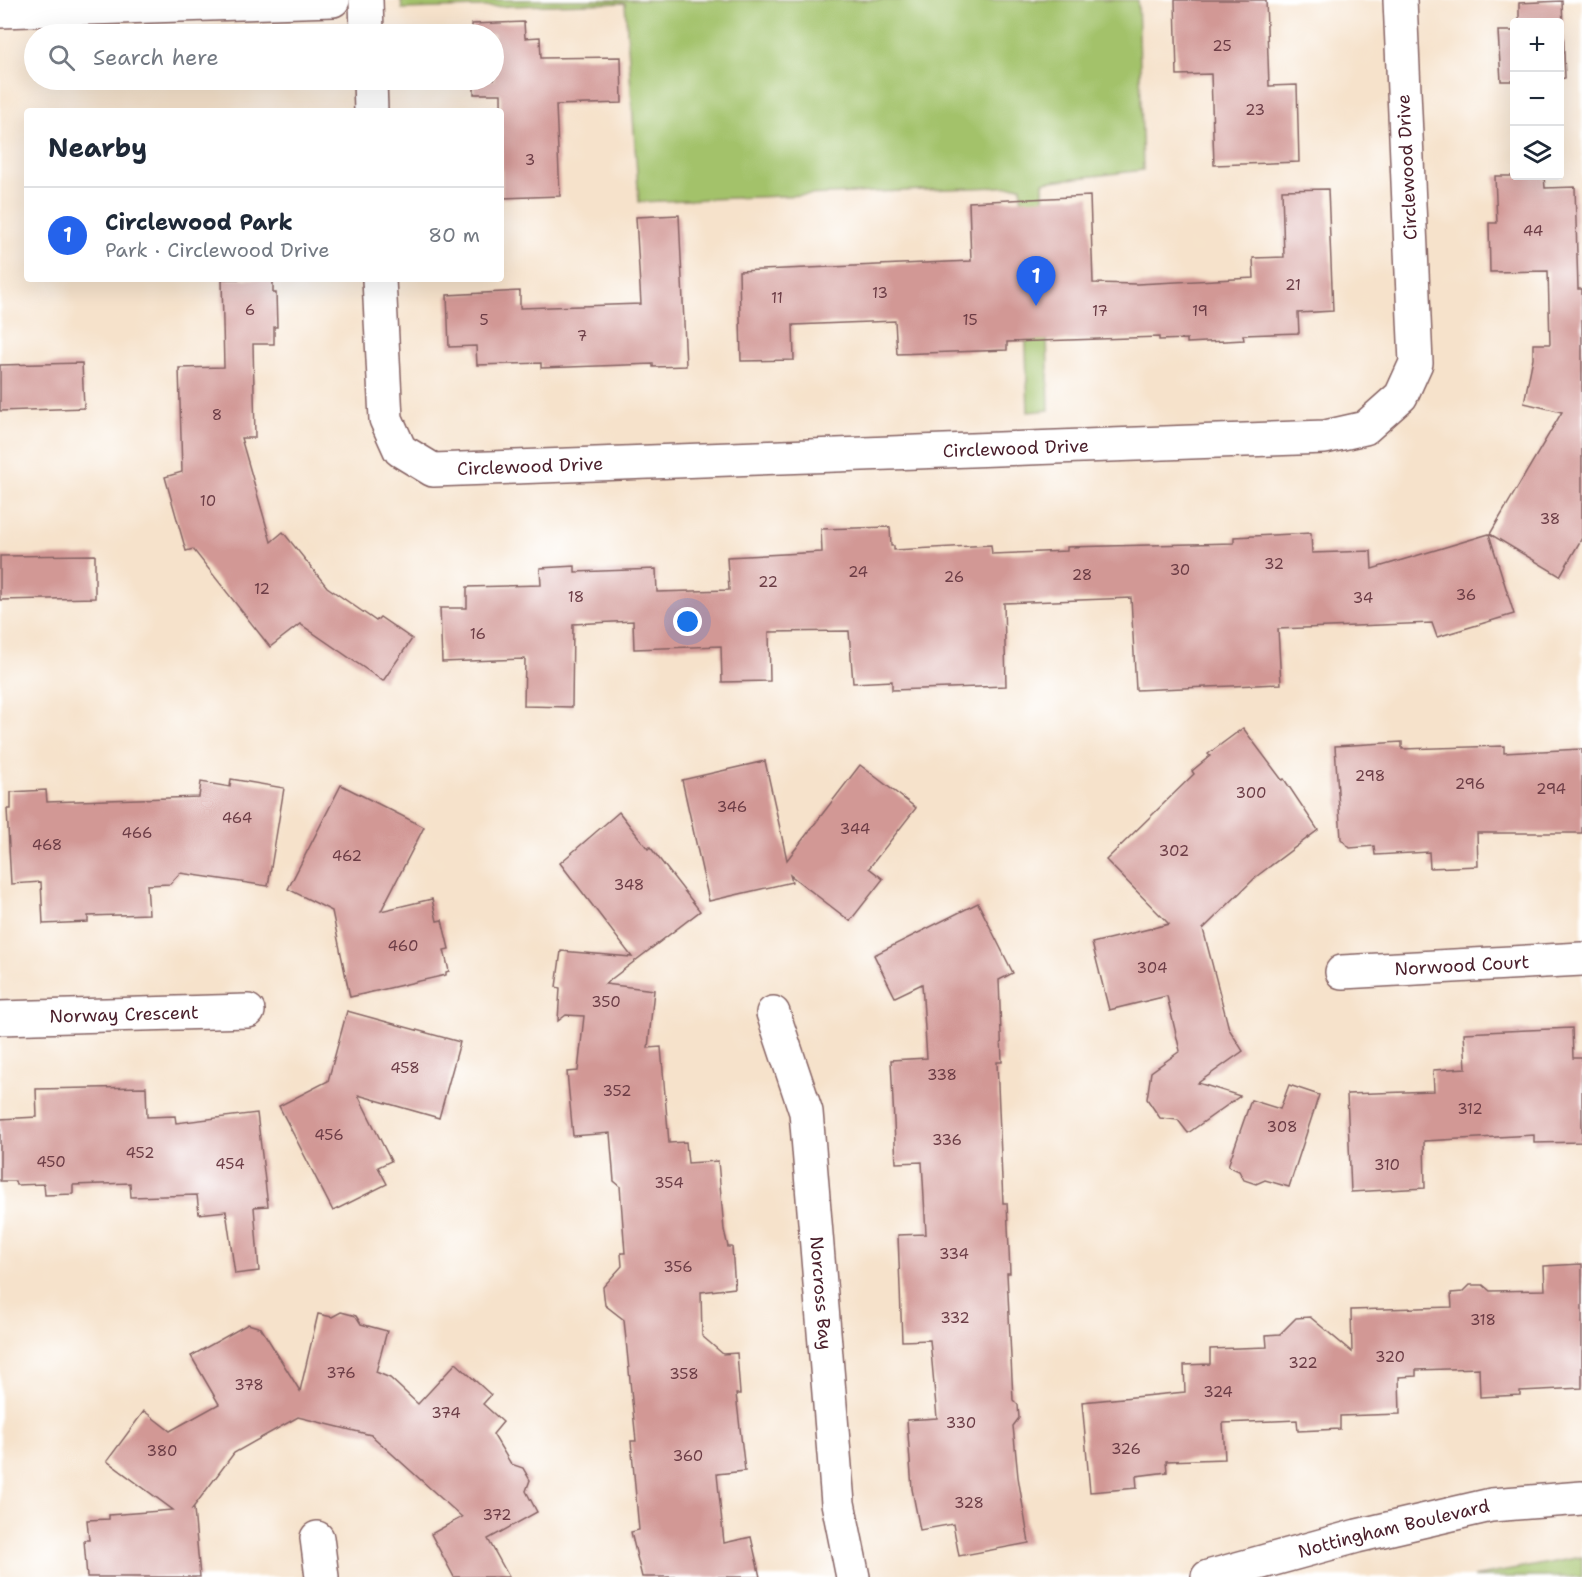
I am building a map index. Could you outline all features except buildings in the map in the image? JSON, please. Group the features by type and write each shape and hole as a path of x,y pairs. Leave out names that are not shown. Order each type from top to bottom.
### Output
{"street":[{"path":"0,11 333,0"},
{"path":"366,0 367,24"},
{"name":"Circlewood Drive","path":"379,282 386,419 400,450 433,470 1326,437 1365,428 1401,396 1416,363 1400,0"},
{"path":"370,90 371,108"},
{"name":"Norwood Court","path":"1342,972 1582,959"},
{"name":"Norway Crescent","path":"0,1018 248,1011"},
{"name":"Norcross Bay","path":"773,1013 806,1112 838,1503 853,1577"},
{"name":"Nottingham Boulevard","path":"1208,1577 1358,1536 1491,1505 1582,1498"},
{"path":"317,1538 322,1577"}],"green space":[{"path":"401,0 1138,0 1143,170 1043,182 1049,410 1028,412 1021,186 639,202 625,3 402,9"},
{"path":"1582,1557 1582,1577 1473,1577"}],"place":[{"name":"Circlewood Park","path":"1036,306"}]}
